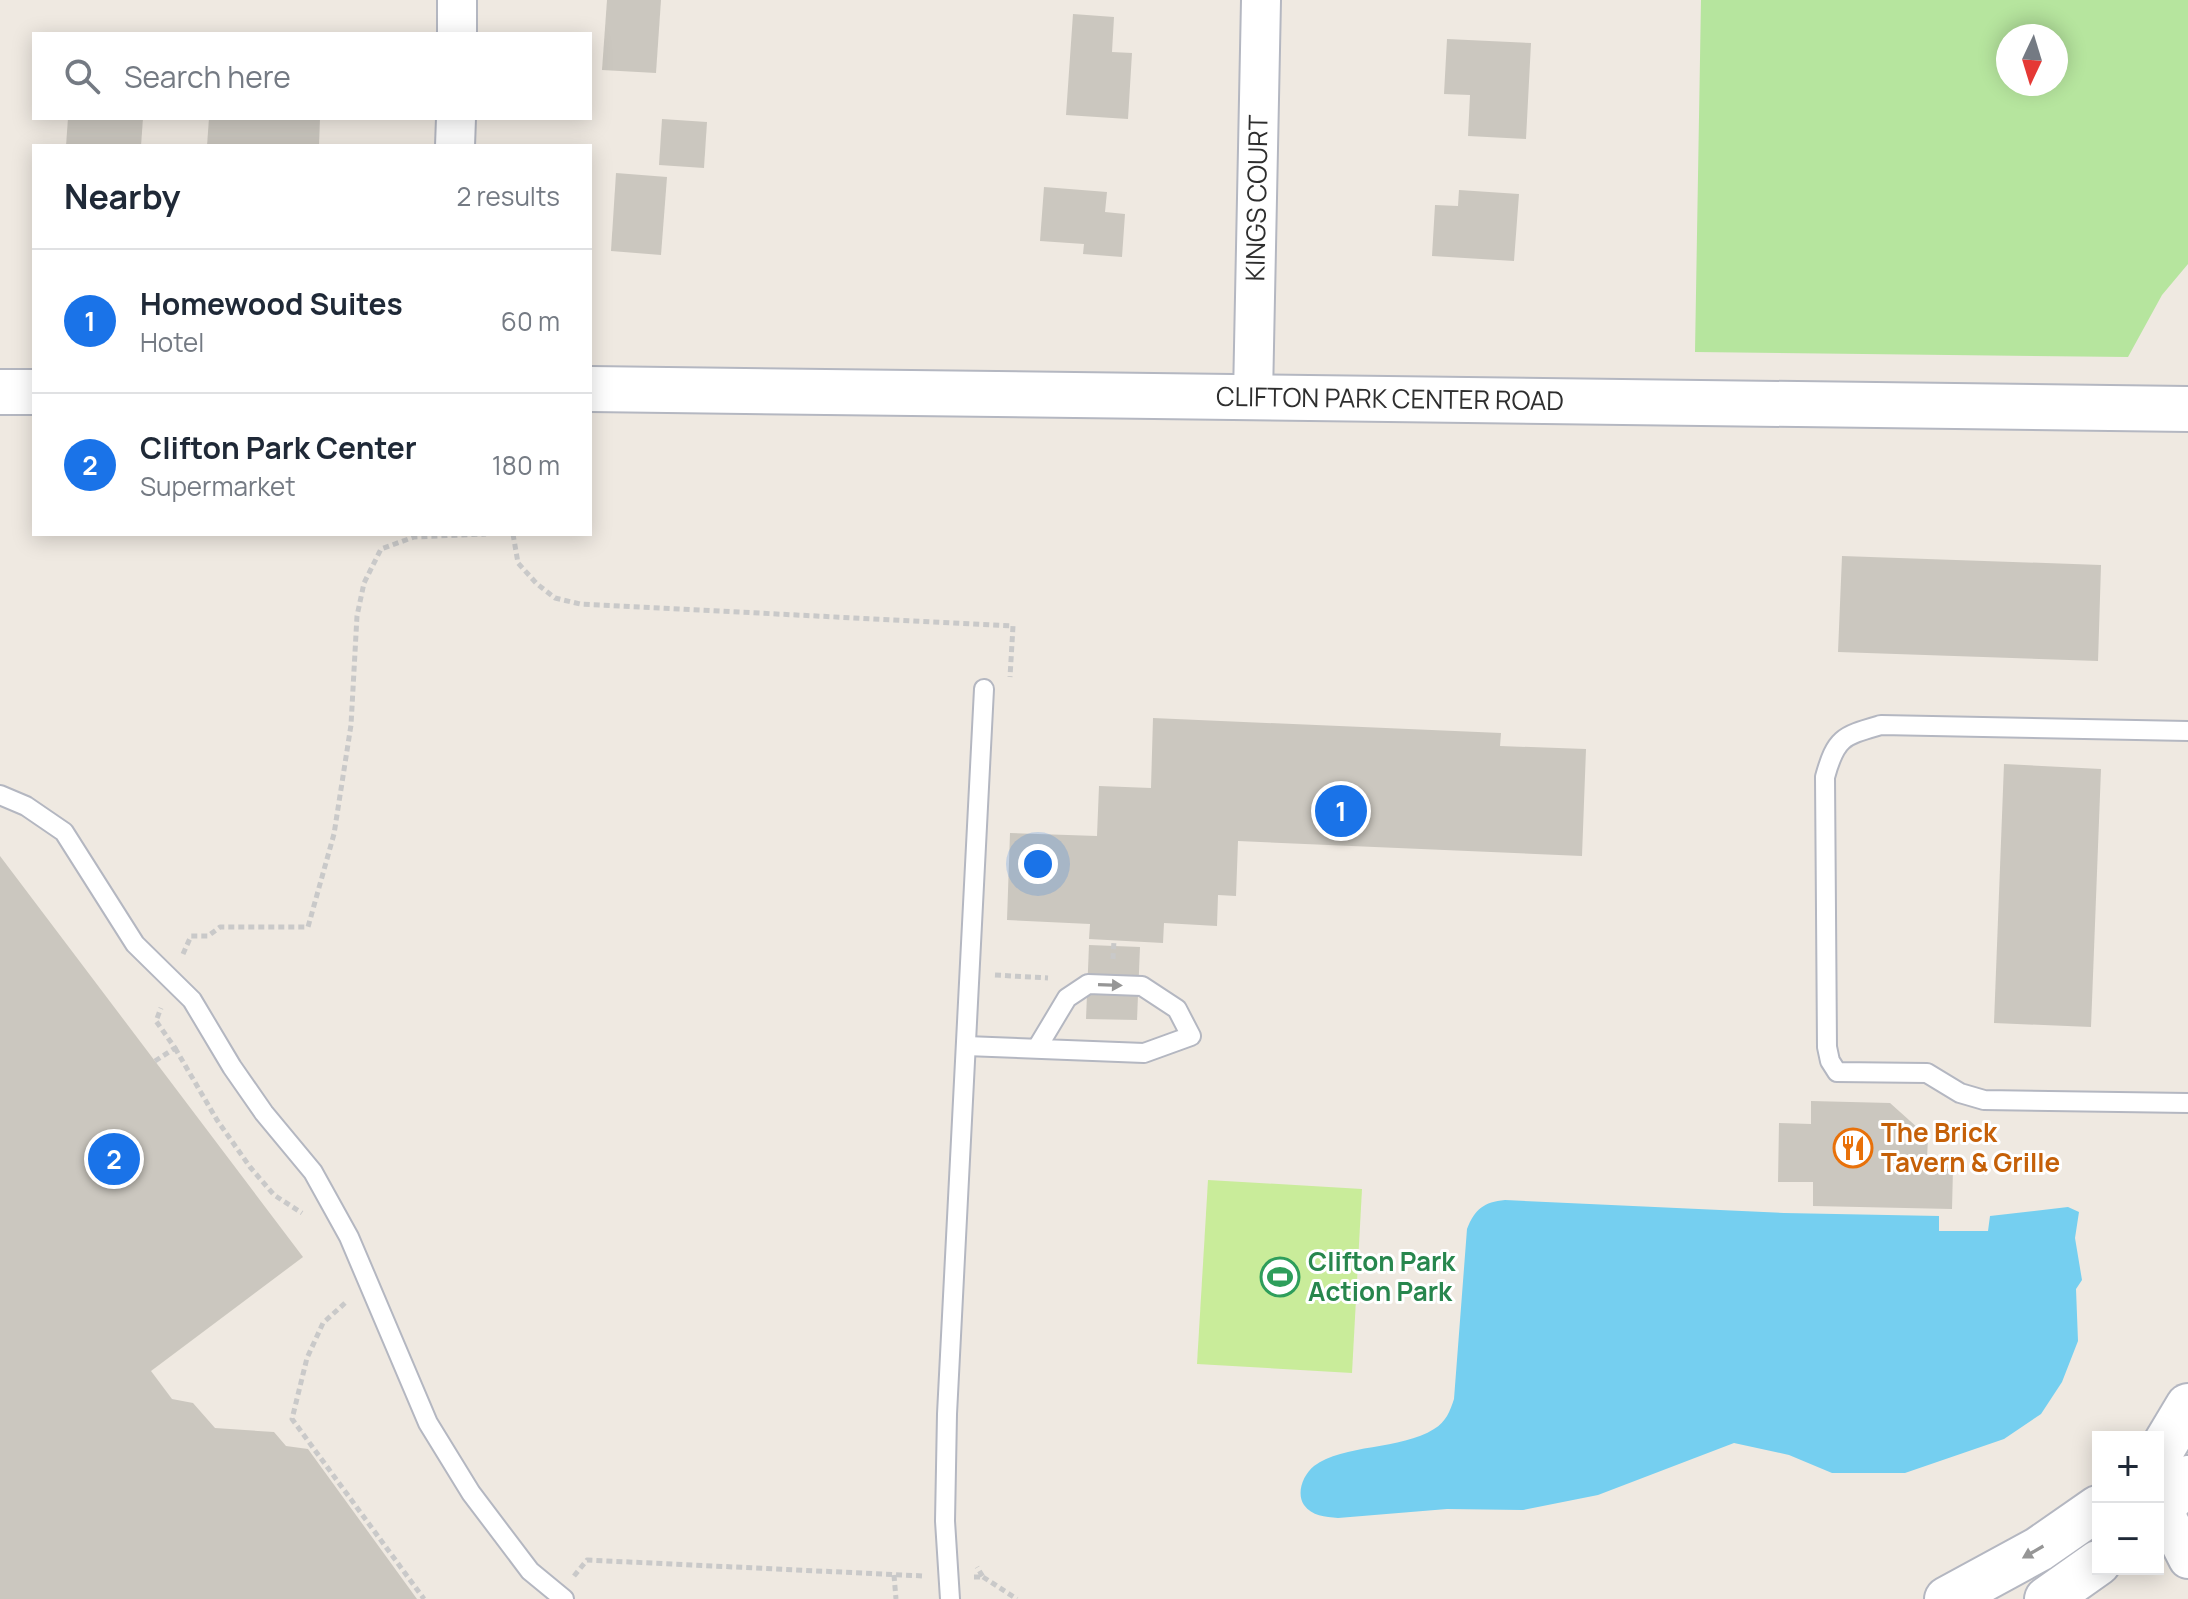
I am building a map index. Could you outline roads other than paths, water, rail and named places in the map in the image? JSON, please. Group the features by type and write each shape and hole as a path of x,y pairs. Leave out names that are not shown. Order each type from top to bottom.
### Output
{"street":[{"path":"457,0 457,32"},
{"name":"KINGS COURT","path":"1253,396 1261,0"},
{"path":"455,144 456,120"},
{"name":"CLIFTON PARK CENTER ROAD","path":"592,389 2188,409"},
{"path":"0,392 32,392"},
{"path":"2164,1446 2188,1406"},
{"path":"2171,1504 2188,1559"},
{"path":"1947,1599 2039,1549 2092,1512"},
{"path":"2047,1599 2092,1567"}],"lane":[{"path":"950,1599 945,1521 947,1414 984,689"},
{"path":"2188,731 1881,725 1848,735 1832,750 1825,777 1827,1047 1830,1061 1837,1072 1927,1073 1960,1093 1984,1100 2188,1103"},
{"path":"0,795 26,806 64,832 135,944 192,1000 264,1113 313,1172 349,1237 428,1423 471,1493 530,1571 561,1597"},
{"path":"966,1046 1144,1053 1191,1036 1177,1009 1142,986 1088,984 1067,998 1037,1048"}],"water":[{"path":"1505,1200 1784,1213 1939,1216 1939,1231 1988,1231 1990,1216 2068,1207 2079,1212 2075,1238 2082,1280 2076,1289 2078,1341 2062,1382 2041,1414 2004,1439 1905,1473 1832,1473 1789,1455 1734,1443 1598,1495 1523,1510 1447,1509 1338,1518 1311,1512 1304,1505 1301,1490 1304,1479 1314,1466 1340,1454 1421,1436 1438,1426 1447,1416 1454,1399 1467,1229 1481,1208"}],"place":[{"name":"Homewood Suites","path":"1341,811"},
{"name":"The Brick Tavern & Grille","path":"1853,1148"},
{"name":"Clifton Park Center","path":"114,1159"},
{"name":"Clifton Park Action Park","path":"1280,1277"}]}
